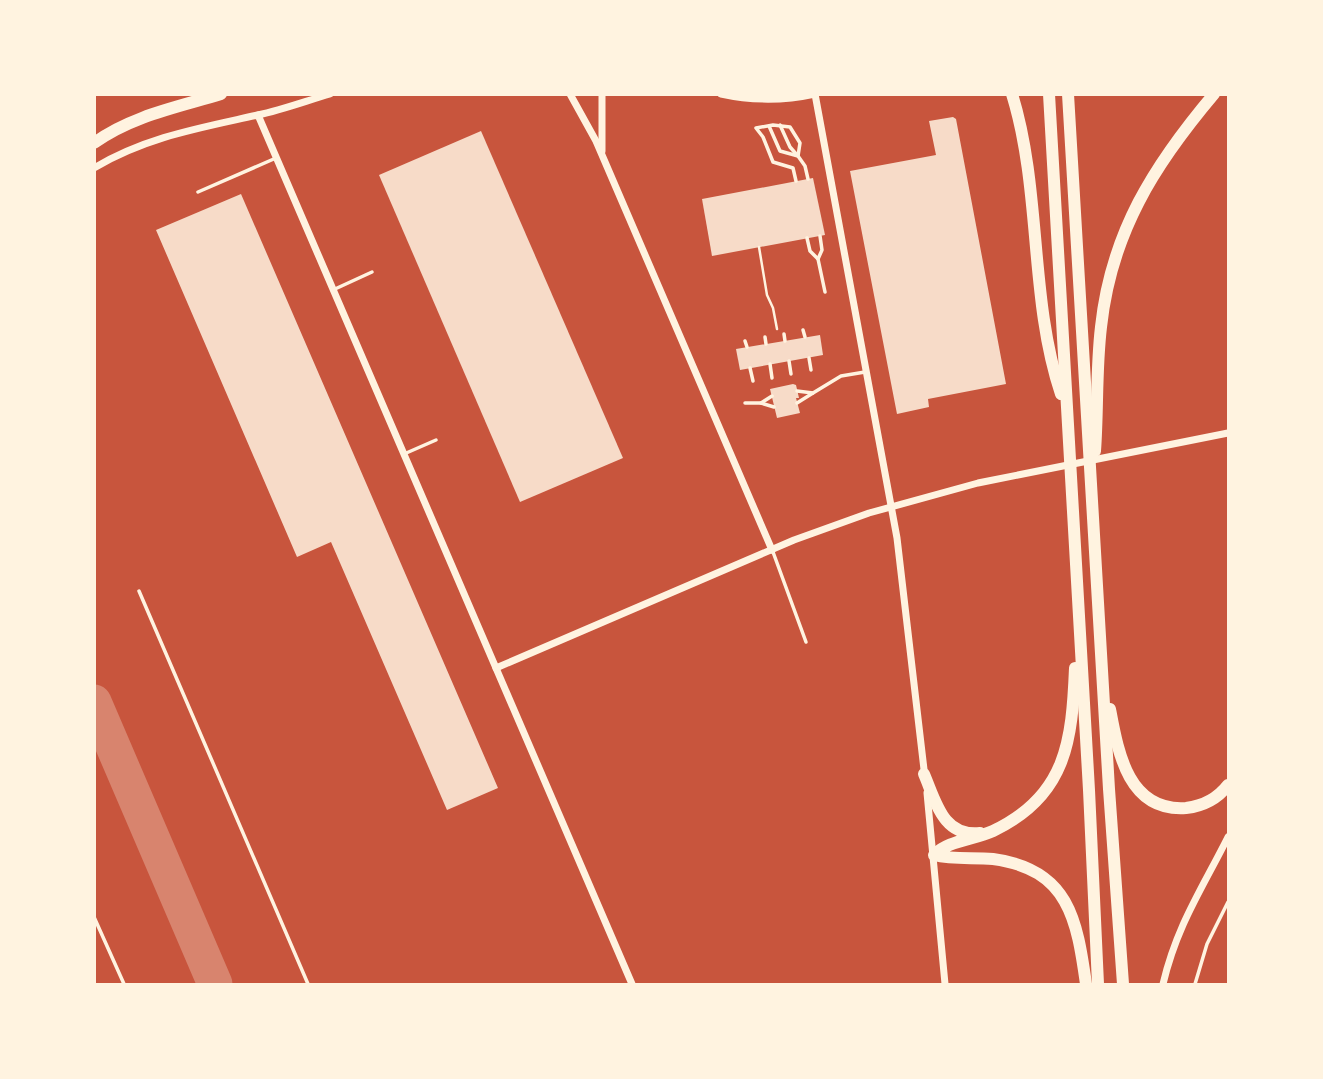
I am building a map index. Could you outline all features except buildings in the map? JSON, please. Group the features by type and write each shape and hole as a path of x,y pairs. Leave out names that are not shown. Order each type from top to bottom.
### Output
{"highway":[{"path":"94,143 142,117 221,94"},
{"path":"1012,94 1027,164 1050,361 1067,413"},
{"path":"1049,94 1094,870 1098,985"},
{"path":"1068,94 1092,411 1092,506 1100,657 1123,985"},
{"path":"1092,411 1101,328 1115,257 1143,191 1183,132 1214,94"},
{"path":"1077,601 1073,716 1068,746 1054,776 1035,802 1013,821 971,840 942,846 934,855 952,859 970,857 1009,862 1031,870 1052,884 1072,914 1086,985"},
{"path":"1100,657 1118,747 1124,766 1136,788 1158,803 1183,808 1206,802 1228,785"},
{"path":"924,774 939,810 951,826 968,834 994,831"}],"street":[{"path":"94,168 124,151 152,141 330,94"},
{"path":"570,94 582,112 602,156 772,550"},
{"path":"602,94 602,156"},
{"path":"721,94 788,100 815,94 892,506 934,855 945,985"},
{"path":"258,115 632,985"},
{"path":"496,668 842,522 978,482 1228,433"},
{"path":"1163,985 1171,952 1187,912 1228,836"}],"lane":[{"path":"780,125 790,147 805,166 808,179"},
{"path":"796,181 793,168 773,162 756,128 780,125 790,127 800,144 798,156"},
{"path":"769,126 780,151 798,156"},
{"path":"198,192 276,158"},
{"path":"818,259 822,250 820,236"},
{"path":"807,238 810,251 818,259 825,292"},
{"path":"333,289 372,272"},
{"path":"803,330 805,337"},
{"path":"784,334 785,341"},
{"path":"765,337 766,344"},
{"path":"745,341 747,348"},
{"path":"808,358 811,370"},
{"path":"789,361 791,374"},
{"path":"769,364 772,378"},
{"path":"750,368 753,381"},
{"path":"797,403 841,376 867,371"},
{"path":"797,391 813,393"},
{"path":"761,403 772,396"},
{"path":"745,403 761,403 774,407"},
{"path":"404,454 436,440"},
{"path":"772,550 806,642"},
{"path":"139,591 308,985"},
{"path":"1195,985 1207,944 1228,902"},
{"path":"94,917 124,985"}],"path":[{"path":"759,247 767,295 773,308 778,335"}],"taxiway":[{"path":"94,702 215,984"}]}
